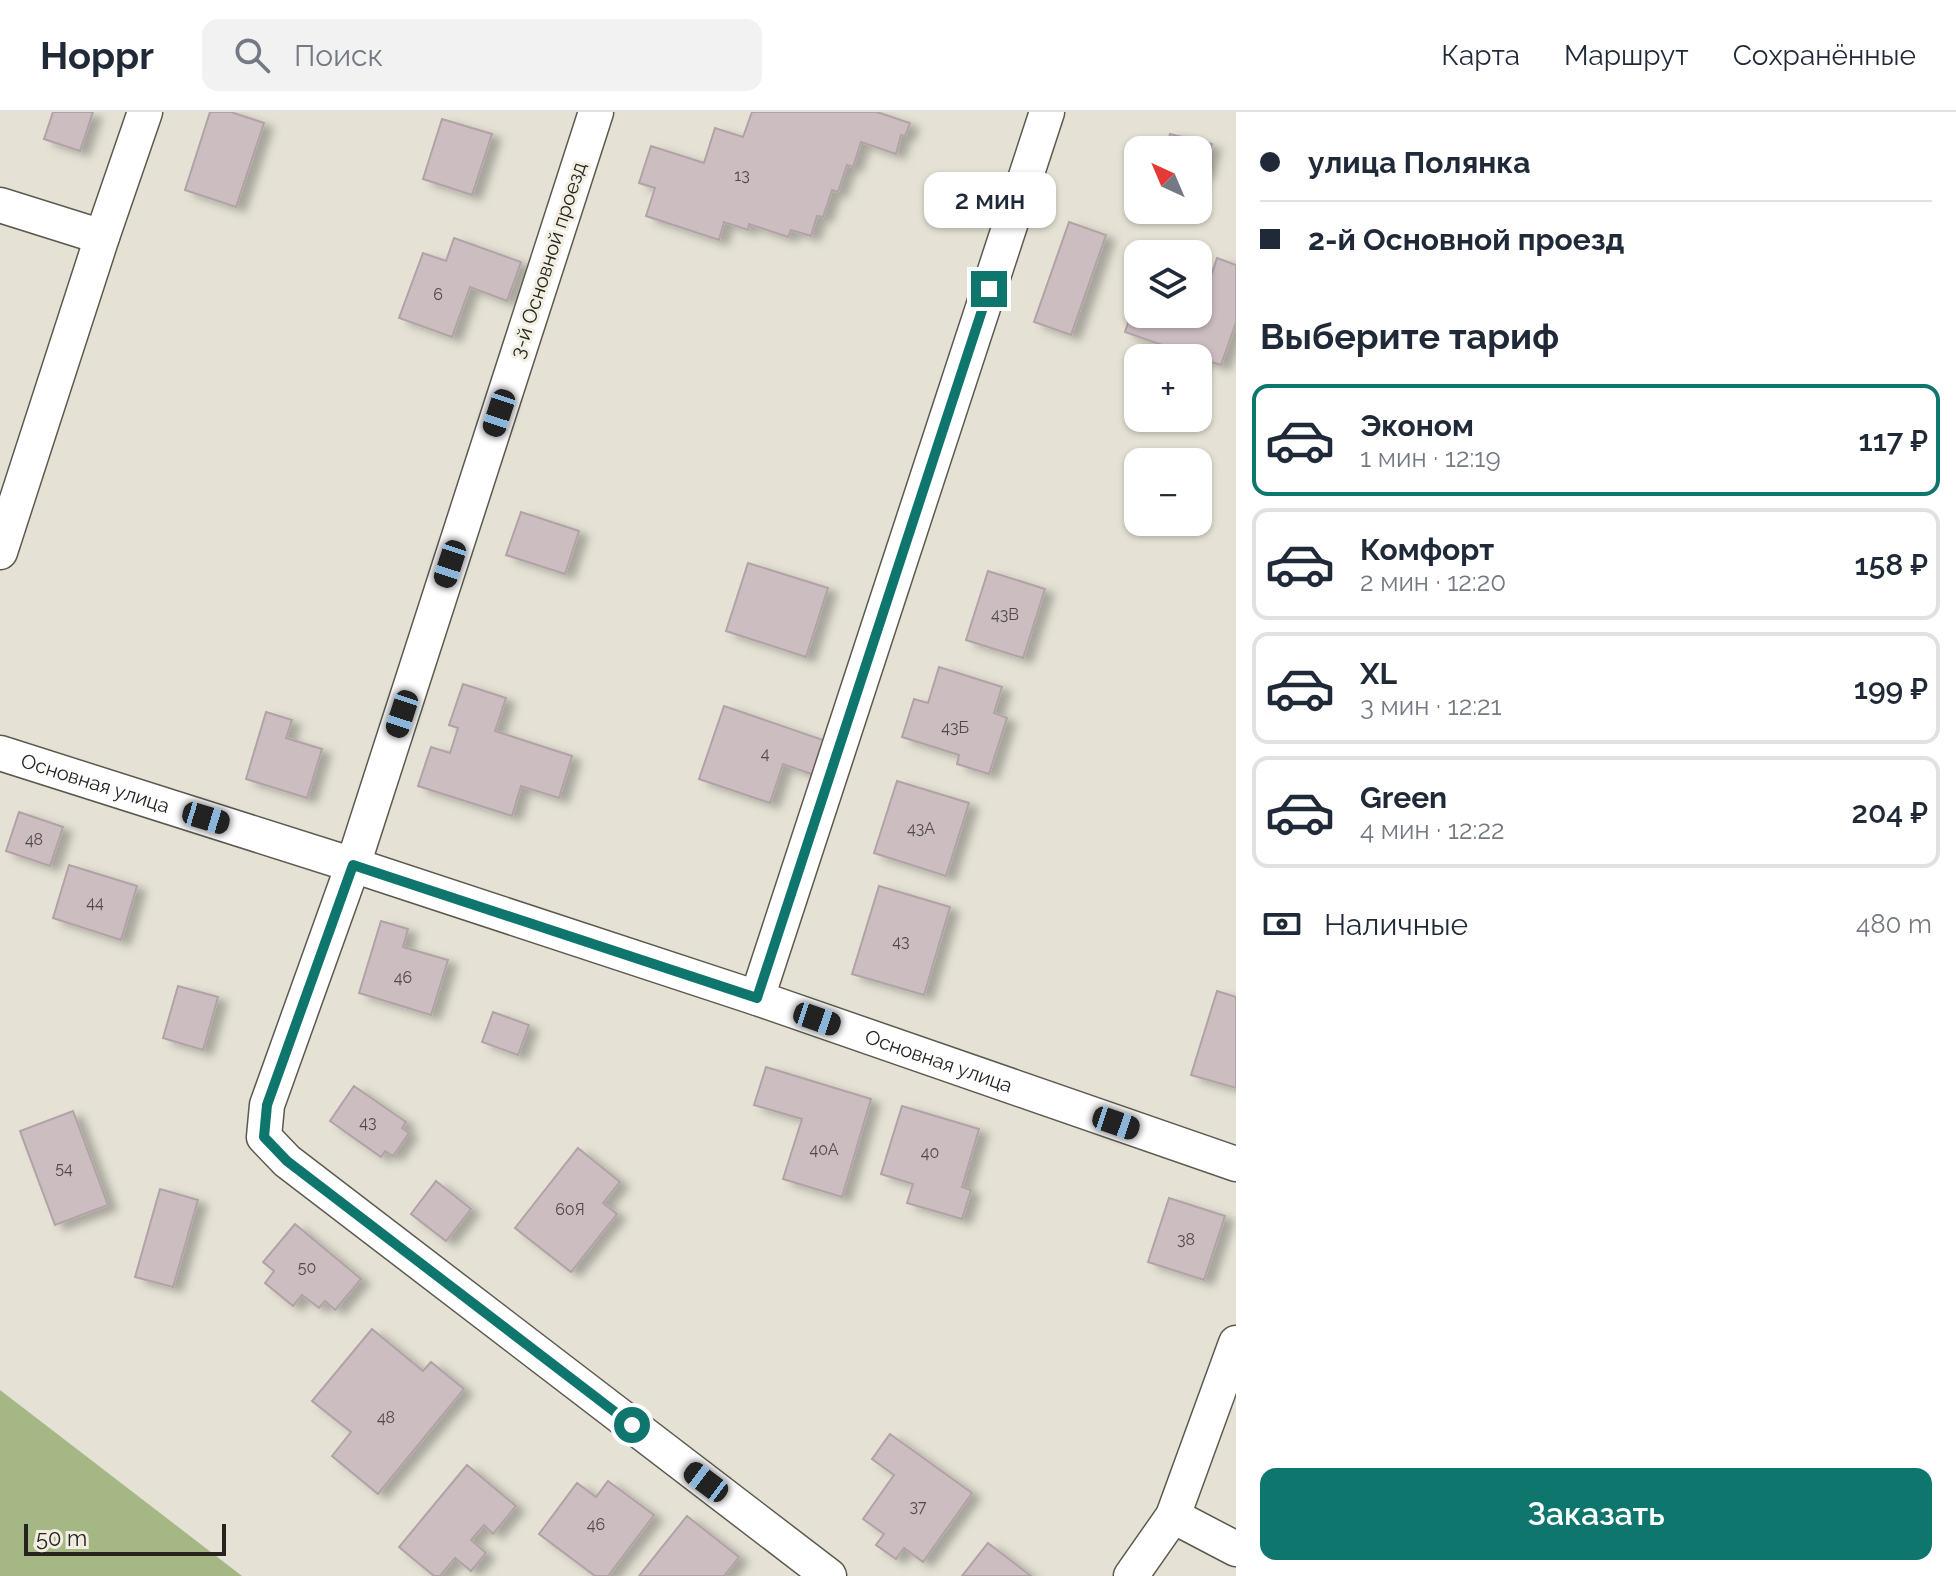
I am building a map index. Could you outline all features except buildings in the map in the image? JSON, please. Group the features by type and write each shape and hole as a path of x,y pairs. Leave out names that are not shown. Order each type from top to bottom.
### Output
{"street":[{"path":"0,552 145,112"},
{"name":"3-й Основной проезд","path":"596,112 353,865 267,1105 264,1137 299,1171 829,1576"},
{"path":"757,998 1047,112"},
{"path":"0,205 102,237"},
{"name":"Основная улица","path":"0,753 757,998 1236,1164"},
{"path":"1131,1576 1173,1516 1236,1343"},
{"path":"1173,1516 1236,1549"}],"green space":[{"path":"0,1390 242,1576 0,1576"}],"route":[{"path":"632,1425 287,1161 264,1137 267,1105 353,865 757,998 989,289"}]}
